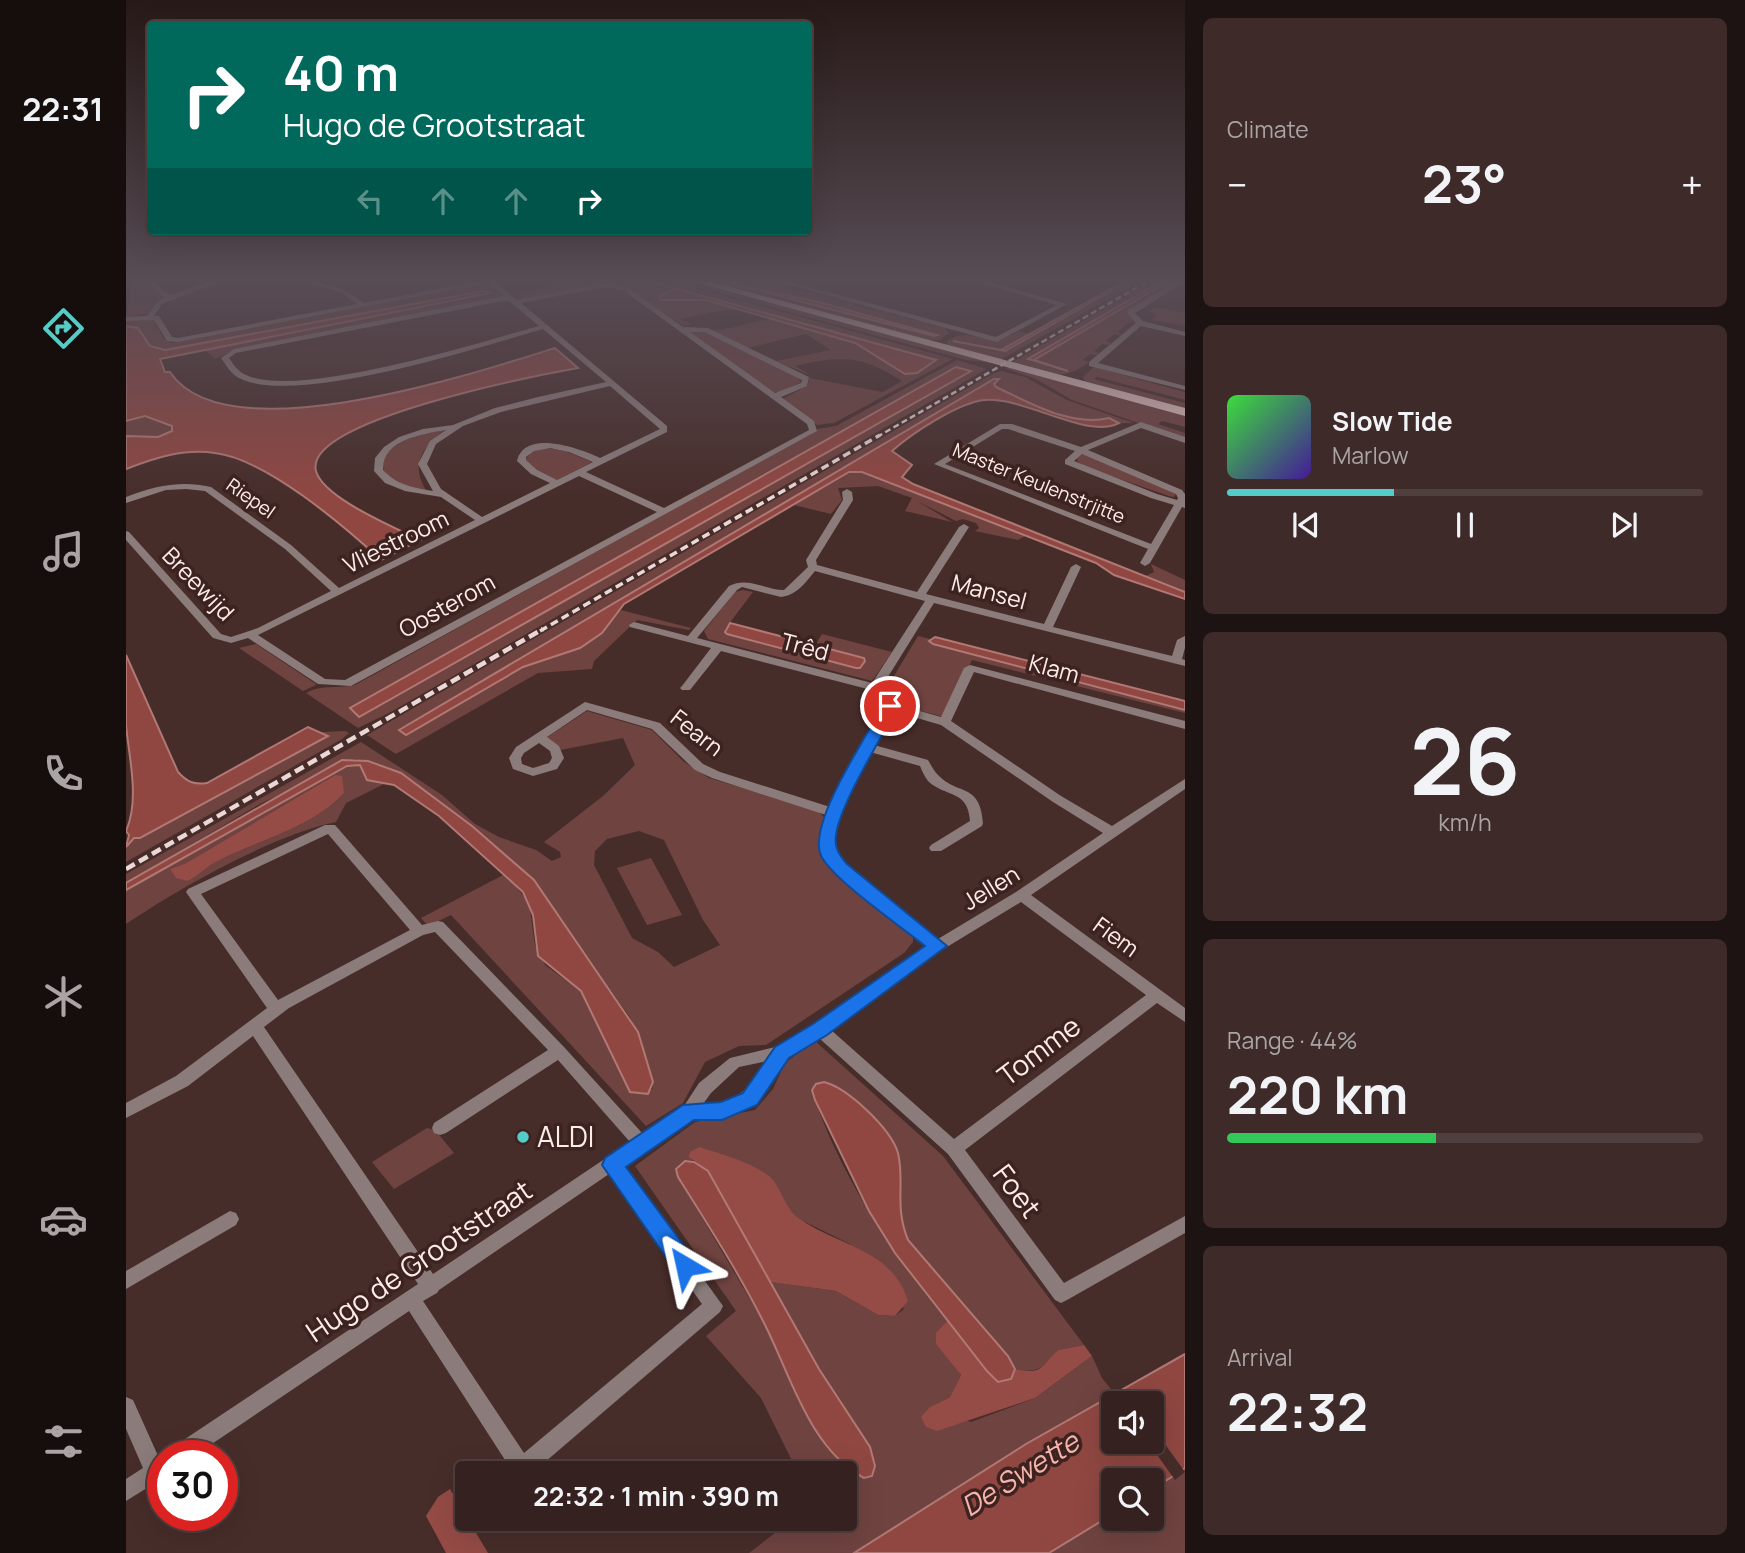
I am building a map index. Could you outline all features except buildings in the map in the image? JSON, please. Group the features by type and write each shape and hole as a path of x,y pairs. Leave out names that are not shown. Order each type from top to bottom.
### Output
{"main road":[{"path":"967,353 1185,412"}],"street":[{"name":"Oosterom","path":"231,353 225,358 244,378 274,384 308,383 446,353"},
{"name":"Vliestroom","path":"251,635 664,430 577,353"},
{"name":"Oosterom","path":"251,635 322,682 347,684 813,431 811,423 714,353"},
{"name":"Oosterom","path":"753,353 806,379 804,384 774,397"},
{"path":"1104,353 1092,364 1185,388"},
{"path":"439,495 425,473 425,454 438,437 452,427 483,413 612,383"},
{"path":"1183,505 1072,466 1068,462 1081,450 1142,425 1185,440"},
{"name":"Master Keulenstrjitte","path":"1081,450 1009,426 1000,427 939,464 1153,548"},
{"path":"452,427 406,436 391,443 378,459 378,473 386,482 414,492 439,495 482,521"},
{"path":"558,484 526,467 521,460 522,456 533,447 556,447 601,462"},
{"path":"1081,450 1179,492 1184,498 1183,505 1145,563"},
{"path":"580,474 664,512"},
{"name":"Riepel","path":"126,500 165,486 194,485 208,489 288,547 338,592"},
{"name":"Trêd","path":"691,639 733,588 740,584 789,595 813,567 810,560 848,500 847,492"},
{"path":"813,567 926,596 964,527"},
{"name":"Breewijd","path":"126,534 217,636 231,640 251,635"},
{"name":"Mansel","path":"1047,629 1076,566"},
{"name":"Mansel","path":"881,689 880,680 926,596 1180,662 1182,640 1185,639"},
{"name":"Trêd","path":"634,625 881,689"},
{"path":"686,688 719,646"},
{"name":"Klam","path":"944,722 970,668 1185,725"},
{"path":"881,689 890,706 944,722 1057,799 1110,831"},
{"name":"Fearn","path":"539,737 585,706 656,726 699,767 716,775 834,813"},
{"path":"890,706 834,813 827,836 828,853 841,869 937,946"},
{"path":"868,747 924,763 933,778 953,786 972,801 977,812 977,823 936,848"},
{"name":"Jellen","path":"820,1030 937,946 1021,895 1110,831 1185,783"},
{"path":"276,1009 193,892 330,828 419,931"},
{"name":"Fiem","path":"1021,895 1185,1016"},
{"path":"126,1111 182,1081 276,1009 419,931 438,926 559,1051 642,1144"},
{"name":"Tomme","path":"954,1149 1157,995"},
{"path":"255,1026 431,1287"},
{"name":"Hugo de Grootstraat","path":"201,1440 690,1111 705,1088 736,1062 782,1052 820,1030"},
{"name":"Foet","path":"820,1030 954,1149 1062,1294 1185,1224"},
{"path":"440,1128 559,1051"},
{"name":"Hugo de Grootstraat","path":"690,1111 722,1111 750,1099 782,1052"},
{"path":"412,1300 522,1468 714,1306 612,1165"},
{"path":"126,1281 230,1219"},
{"path":"126,1406 147,1445"},
{"path":"126,1491 147,1476"}],"shaded area":[{"path":"209,353 227,353 215,359"},
{"path":"719,353 748,353 798,377 801,382 782,392 771,392"},
{"path":"814,353 876,353 917,373 935,360 912,353 933,353 953,359 834,423 817,425 783,399 808,385 809,378 883,392 902,381 874,366 851,360 826,360 795,366 809,374 776,361"},
{"path":"942,353 958,353 994,363"},
{"path":"977,353 1012,353 1000,360"},
{"path":"1028,353 1042,353 1030,361 1065,371 1034,360 1045,353 1099,353 1090,354 1083,360 1089,362 1080,369 1061,374 1043,373 1013,362"},
{"path":"957,360 987,369 389,713 358,728 306,693 355,685 818,429 836,426","holes":["956,367 970,371 360,717 350,708"]},
{"path":"1009,367 1185,414 1185,427 1162,421 1158,424 1185,433 1185,439 1072,400 1034,378 1006,369"},
{"path":"1094,367 1185,392 1185,400 1097,377 1094,379 1185,403 1185,410 1085,381 1083,377"},
{"path":"1002,371 1025,377 1067,400 1134,423 1119,423 1109,418 1080,419 1051,412 996,387 994,379 399,729 407,735 510,673 589,643 609,624 617,609 691,628 689,630 637,620 594,661 592,669 538,673 396,754 367,735 994,373"},
{"path":"136,417 154,418 169,423 172,431 158,437 126,436 126,421"},
{"path":"445,430 424,450 421,458 419,473 427,492 412,490 384,473 382,458 403,441"},
{"path":"547,448 565,451 592,462 555,481 538,472 525,460 532,451"},
{"path":"1086,454 1177,493 1174,497 1169,496 1085,467 1077,461 1078,455"},
{"path":"849,472 862,472 1025,536 1018,540 975,531 979,528 976,523 963,519 956,521 917,501 952,522 905,511 912,498 878,486 838,488 842,500 831,514 790,504"},
{"path":"1151,564 1185,580 1185,592 1146,576 1154,572"},
{"path":"735,592 753,592 725,629 727,634 856,668 864,658 815,645 822,634 892,652 872,681 708,639 704,631"},
{"path":"918,636 930,639 933,644 1185,710 1185,713 972,660 944,717 898,705 889,687"},
{"path":"256,644 316,685 303,691 239,648"},
{"path":"587,711 652,730 683,761 709,778 817,810 824,817 826,856 831,864 913,937 913,942 904,953 766,1045 739,1046 705,1062 683,1103 646,1126 451,915 428,926 421,918 505,874 529,902 535,945 545,965 581,991 652,1090 653,1081 631,1019 534,880 472,826 401,773 355,759 260,804 126,883 126,874 361,742 442,795 475,824 499,837 536,850 552,861 561,857 560,852 544,842 603,796 635,765 623,738 560,750 546,738","holes":["639,831 664,840 703,920 720,945 674,967 658,952 632,938 594,865 595,851 607,839"]},
{"path":"320,732 349,733 342,739 126,862 126,847 134,838 140,838 327,736"},
{"path":"347,765 360,765 367,780 388,782 346,803 336,822 285,838 228,864 126,924 126,890","holes":["335,775 344,793 302,824 216,862 188,881 170,869 186,863"]},
{"path":"335,775 342,776 344,793 302,824 216,862 188,881 176,878 170,869 186,863"},
{"path":"651,858 682,915 647,925 617,868"},
{"path":"815,1041 943,1156 1084,1345 1058,1350 1044,1365 1035,1370 1015,1369 1008,1356 908,1240 900,1220 898,1154 812,1090 836,1151 869,1212 907,1269 947,1321 937,1333 939,1341 961,1375 950,1397 930,1407 971,1422 1035,1398 1092,1356 1102,1378 1112,1391 1101,1391 1101,1401 1026,1444 854,1553 749,1553 777,1531 857,1531 857,1461 870,1447 819,1369 770,1282 836,1291 878,1315 895,1316 904,1309 850,1244 801,1220 789,1211 777,1186 758,1170 730,1157 685,1161 678,1177 763,1321 803,1409 842,1461 792,1461 761,1398 706,1336 736,1311 635,1166 695,1122 755,1110 773,1089 785,1063"},
{"path":"427,1128 435,1130 454,1153 394,1189 372,1162"},
{"path":"699,1147 726,1155 769,1176 794,1214 815,1228 878,1260 901,1284 908,1301 895,1316 878,1315 836,1291 770,1282 708,1171 689,1157 690,1152"},
{"path":"947,1321 998,1382 1011,1379 1015,1369 1031,1371 1040,1368 1058,1350 1084,1345 1092,1356 1035,1398 937,1431 926,1427 921,1417 930,1407 950,1397 961,1375 936,1344 936,1333"},
{"path":"1185,1465 1185,1553 1049,1553 1101,1520 1101,1531 1164,1531 1164,1480"},
{"path":"450,1489 455,1497 455,1531 475,1531 488,1553 446,1553 426,1516 438,1497"}],"water":[{"path":"126,353 188,353 160,359 165,372 170,372 199,396 242,407 295,408 353,401 413,389 537,353 561,353 578,368 428,403 346,434 322,452 316,471 321,481 332,491 378,520 420,540 381,560 303,496 257,467 235,458 215,453 181,453 126,469 126,436 158,437 172,431 172,426 145,416 126,421"},
{"path":"872,353 912,353 936,360 917,373 905,374"},
{"path":"1037,353 1045,353 1034,360 1068,371 1028,359"},
{"path":"956,367 971,371 359,717 350,708"},
{"path":"994,379 999,379 994,384 996,387 1051,412 1080,419 1109,418 1119,423 1106,427 1090,426 1001,401 974,402 936,420 892,451 912,465 902,477 913,484 1185,592 1185,599 1114,575 1096,563 862,472 849,472 624,604 602,633 580,648 523,667 406,735 399,730"},
{"path":"730,623 864,658 865,661 860,668 856,668 727,634 725,632"},
{"path":"935,637 1185,701 1185,710 933,644 929,641"},
{"path":"126,655 178,772 191,782 207,783 308,727 328,736 140,838 134,838 126,847 133,792 126,725"},
{"path":"342,760 368,761 401,773 472,826 534,880 638,1032 653,1082 648,1094 630,1092 581,991 538,956 533,915 523,892 439,816 394,785 367,780 360,765 347,766 126,890 126,883"},
{"path":"824,1082 845,1092 856,1101 878,1122 894,1143 900,1164 902,1216 908,1240 1008,1356 1015,1369 1011,1379 998,1382 987,1371 895,1253 869,1211 815,1100 812,1090 816,1084"},
{"path":"685,1161 694,1162 708,1171 819,1369 870,1447 875,1466 872,1476 864,1478 857,1473 857,1461 841,1461 814,1428 752,1301 678,1177 676,1169"},
{"name":"De Swette","path":"1185,1354 1185,1468 1164,1482 1164,1468 1101,1468 1101,1521 1049,1553 854,1553 1026,1444 1101,1402 1101,1454 1164,1454 1164,1391 1120,1391"}],"pier":[{"path":"1164,1443 1185,1472 1175,1480 1157,1454 1164,1454"}],"railway":[{"path":"877,437 1022,353"},
{"path":"540,631 880,435"},
{"path":"126,869 543,629"}],"place":[{"name":"ALDI","path":"523,1137"}],"route":[{"path":"685,1266 612,1165 690,1111 722,1111 750,1099 782,1052 820,1030 937,946 841,869 828,853 827,836 834,813 890,706"}]}
